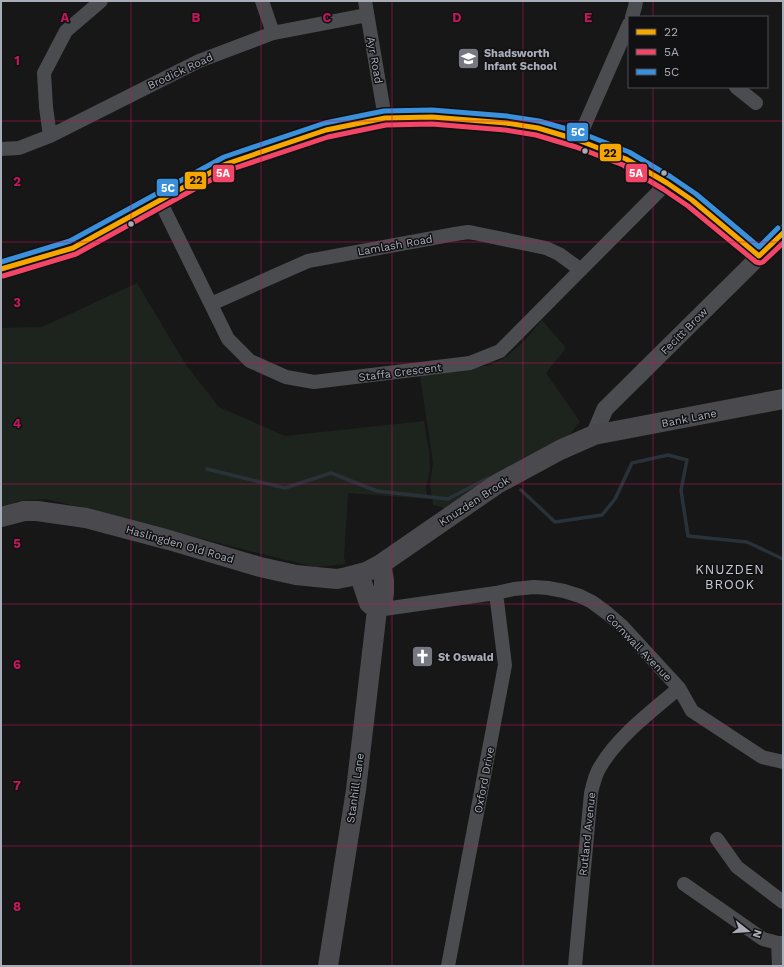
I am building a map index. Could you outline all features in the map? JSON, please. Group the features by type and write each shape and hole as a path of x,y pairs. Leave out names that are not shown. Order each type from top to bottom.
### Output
{"main road":[{"name":"Bank Lane","path":"594,435 783,399"},
{"name":"Knuzden Brook","path":"359,574 381,564 497,484 560,450 594,435"},
{"name":"Haslingden Old Road","path":"1,517 24,511 38,511 86,518 169,540 260,567 296,575 337,578 359,574"},
{"name":"Stanhill Lane","path":"328,966 356,790 377,610 383,601 384,580 381,564"},
{"path":"359,574 369,603 377,610"}],"street":[{"path":"50,136 46,107 44,73 66,31 101,1"},
{"path":"262,1 273,33"},
{"name":"Ayr Road","path":"365,1 385,118"},
{"path":"632,16 636,1"},
{"name":"Brodick Road","path":"1,149 19,148 50,136 199,61 273,33 367,15"},
{"path":"578,140 628,29"},
{"path":"737,88 756,102"},
{"path":"1,269 73,248 226,164 326,130 385,118 432,117 506,123 538,128 578,140 626,159 692,200 759,256"},
{"name":"Staffa Crescent","path":"160,201 228,339 250,361 286,377 314,382 470,363 500,351 667,184"},
{"name":"Lamlash Road","path":"211,304 308,261 468,232 546,248 559,254 581,270"},
{"name":"Fecitt Brow","path":"594,435 605,410 783,233"},
{"name":"Cornwall Avenue","path":"377,610 496,593 514,589 534,587 564,590 592,602 622,626 679,688 692,711 762,757 783,762"},
{"name":"Oxford Drive","path":"448,966 505,665 496,593"},
{"name":"Rutland Avenue","path":"575,966 590,801 594,780 599,768 610,752 623,738 679,688"},
{"path":"717,839 738,866 783,902"},
{"path":"684,884 763,939 781,943 780,966"}],"shaded area":[{"path":"137,283 186,365 219,407 285,436 424,421 430,470 426,488 428,499 348,493 344,557 346,564 315,567 47,499 18,501 1,509 1,328 42,327"},
{"path":"542,320 566,348 546,373 580,422 563,442 444,508 433,505 430,484 433,462 420,376 491,365 506,357 525,340"}],"waterway":[{"name":"Knuzden Brook","path":"521,490 555,522 602,515 615,499 632,463 668,455 687,460 681,490 688,536 747,542 783,559"},
{"name":"Knuzden Brook","path":"207,469 285,488 331,473 377,491 448,499 488,478"}],"transit line":[{"name":"5C","path":"1,262 70,241 224,157 325,123 384,111 432,110 507,116 539,121 581,133 629,152 671,177 696,194 759,247 778,228"},
{"name":"22","path":"1,269 73,248 226,164 326,130 385,118 432,117 506,123 538,128 578,140 626,159 667,183 692,200 759,256 783,233"},
{"name":"5A","path":"3,276 76,254 229,170 328,137 386,125 432,124 505,130 536,135 576,147 623,165 688,206 756,262 763,262 783,243"}],"place":[{"name":"Shadsworth Infant School","path":"468,59"},
{"name":"St Oswald","path":"423,657"}],"district":[{"name":"KNUZDEN BROOK","path":"730,576"}]}
